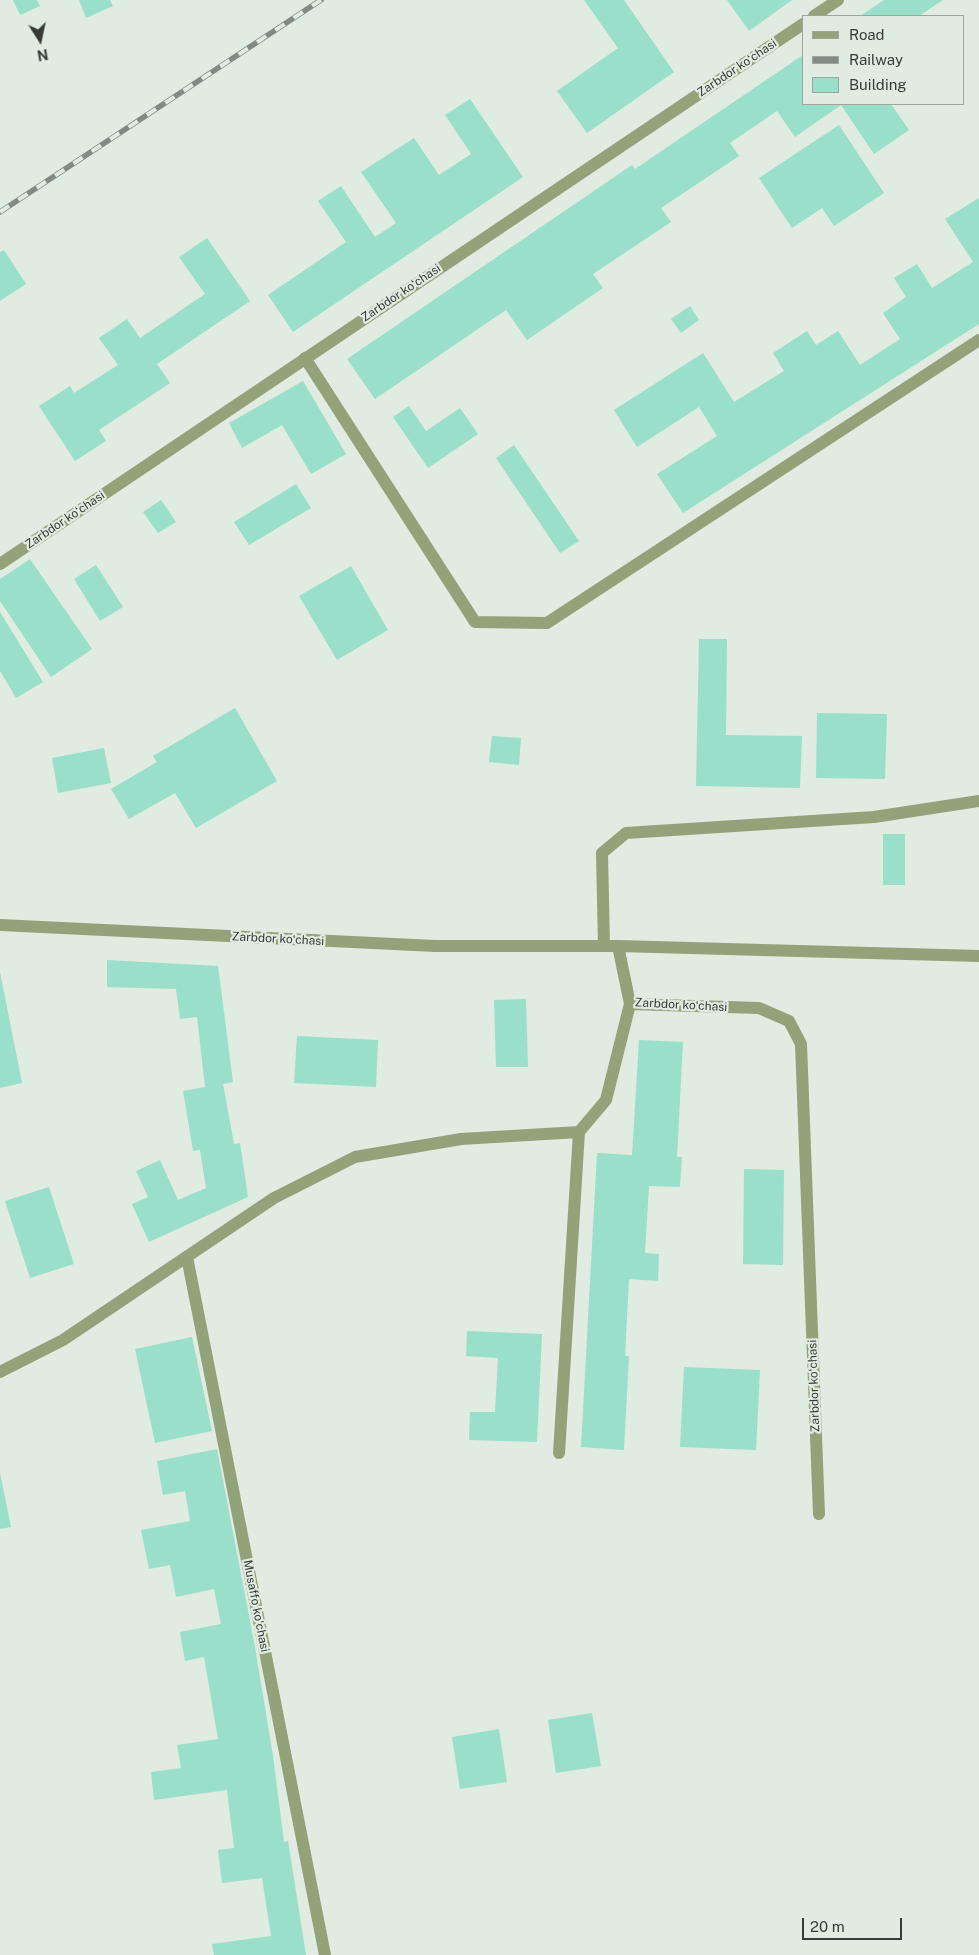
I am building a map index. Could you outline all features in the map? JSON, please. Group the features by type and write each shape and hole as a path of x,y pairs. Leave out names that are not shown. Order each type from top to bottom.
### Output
{"street":[{"path":"816,15 838,0"},
{"name":"Zarbdor koʻchasi","path":"0,564 802,25"},
{"path":"305,358 475,622 547,623 979,340"},
{"path":"604,946 602,853 626,833 874,817 979,801"},
{"name":"Zarbdor koʻchasi","path":"0,925 373,944 618,946 630,1004 759,1008 788,1021 801,1044 819,1514"},
{"path":"618,946 979,956"},
{"path":"559,1453 580,1132 606,1100 630,1004"},
{"path":"0,1372 63,1340 274,1198 355,1157 461,1138 580,1132"},
{"name":"Musaffo koʻchasi","path":"187,1257 325,1955"}],"building":[{"path":"13,0 37,0 40,6 20,15"},
{"path":"79,0 110,0 113,6 86,18"},
{"path":"584,0 624,0 674,72 587,133 557,91 618,48"},
{"path":"727,0 792,0 749,31"},
{"path":"884,0 943,0 920,15 862,15"},
{"path":"802,56 802,105 841,105 795,137 777,111 730,143 739,156 661,208 671,222 593,274 603,288 527,340 506,310 375,399 347,359 632,165 635,169"},
{"path":"470,99 523,177 293,332 268,295 346,242 318,201 341,186 375,237 396,223 361,172 414,138 439,175 471,154 445,115"},
{"path":"841,105 892,105 909,130 874,154"},
{"path":"839,125 884,193 834,226 822,208 792,228 759,178"},
{"path":"979,198 979,324 683,513 657,474 717,436 699,407 637,447 614,410 703,353 734,402 784,371 773,353 807,331 816,345 838,331 860,365 900,339 883,313 906,297 894,278 917,264 932,288 973,262 945,219"},
{"path":"207,238 250,301 157,364 170,383 99,430 106,441 75,461 39,406 70,386 74,393 118,365 99,338 127,319 140,338 205,294 179,257"},
{"path":"4,250 26,284 0,301 0,252"},
{"path":"690,306 699,320 681,333 671,319"},
{"path":"303,381 346,454 311,474 282,425 242,448 229,423"},
{"path":"409,406 426,431 460,408 478,434 428,468 393,417"},
{"path":"514,445 579,541 560,553 496,458"},
{"path":"296,484 311,508 249,545 234,522"},
{"path":"161,500 176,522 158,533 143,512"},
{"path":"30,559 92,649 51,677 0,601 0,579"},
{"path":"96,565 123,607 100,621 74,579"},
{"path":"351,566 388,630 337,660 299,596"},
{"path":"0,612 43,682 16,698 0,671"},
{"path":"699,639 727,639 726,735 802,736 800,788 696,786"},
{"path":"235,708 277,781 196,828 175,793 129,819 111,789 157,762 153,756"},
{"path":"817,713 887,714 885,779 816,778"},
{"path":"492,736 521,738 519,765 489,762"},
{"path":"104,748 111,783 58,793 52,758"},
{"path":"883,834 905,834 905,885 883,885"},
{"path":"107,960 218,966 233,1082 223,1084 234,1144 240,1143 248,1197 149,1242 132,1204 148,1197 136,1171 160,1160 178,1200 206,1188 200,1150 193,1151 183,1091 205,1087 197,1017 180,1019 176,989 107,987"},
{"path":"0,972 22,1083 0,1088"},
{"path":"526,999 528,1067 496,1067 494,1000"},
{"path":"297,1036 378,1040 376,1087 294,1083"},
{"path":"639,1040 683,1042 677,1157 682,1157 680,1187 649,1186 645,1253 659,1254 658,1281 629,1279 625,1356 629,1356 624,1450 581,1447 597,1153 632,1155"},
{"path":"744,1169 784,1170 783,1265 743,1264"},
{"path":"49,1187 74,1264 30,1278 5,1201"},
{"path":"467,1331 542,1334 537,1442 469,1440 470,1412 495,1412 498,1358 466,1356"},
{"path":"192,1337 212,1431 155,1443 135,1349"},
{"path":"684,1367 760,1370 756,1450 680,1447"},
{"path":"217,1449 255,1647 273,1756 284,1842 288,1841 306,1955 214,1955 212,1944 271,1936 262,1878 222,1883 218,1850 234,1848 227,1790 154,1800 151,1772 181,1768 177,1745 218,1739 204,1657 185,1661 180,1632 221,1624 214,1589 176,1597 170,1565 149,1569 141,1530 190,1521 185,1491 163,1495 157,1461"},
{"path":"0,1473 11,1527 0,1529"},
{"path":"592,1713 601,1766 556,1773 548,1720"},
{"path":"499,1729 507,1782 460,1789 452,1737"}],"railway":[{"path":"0,212 321,0"}]}
